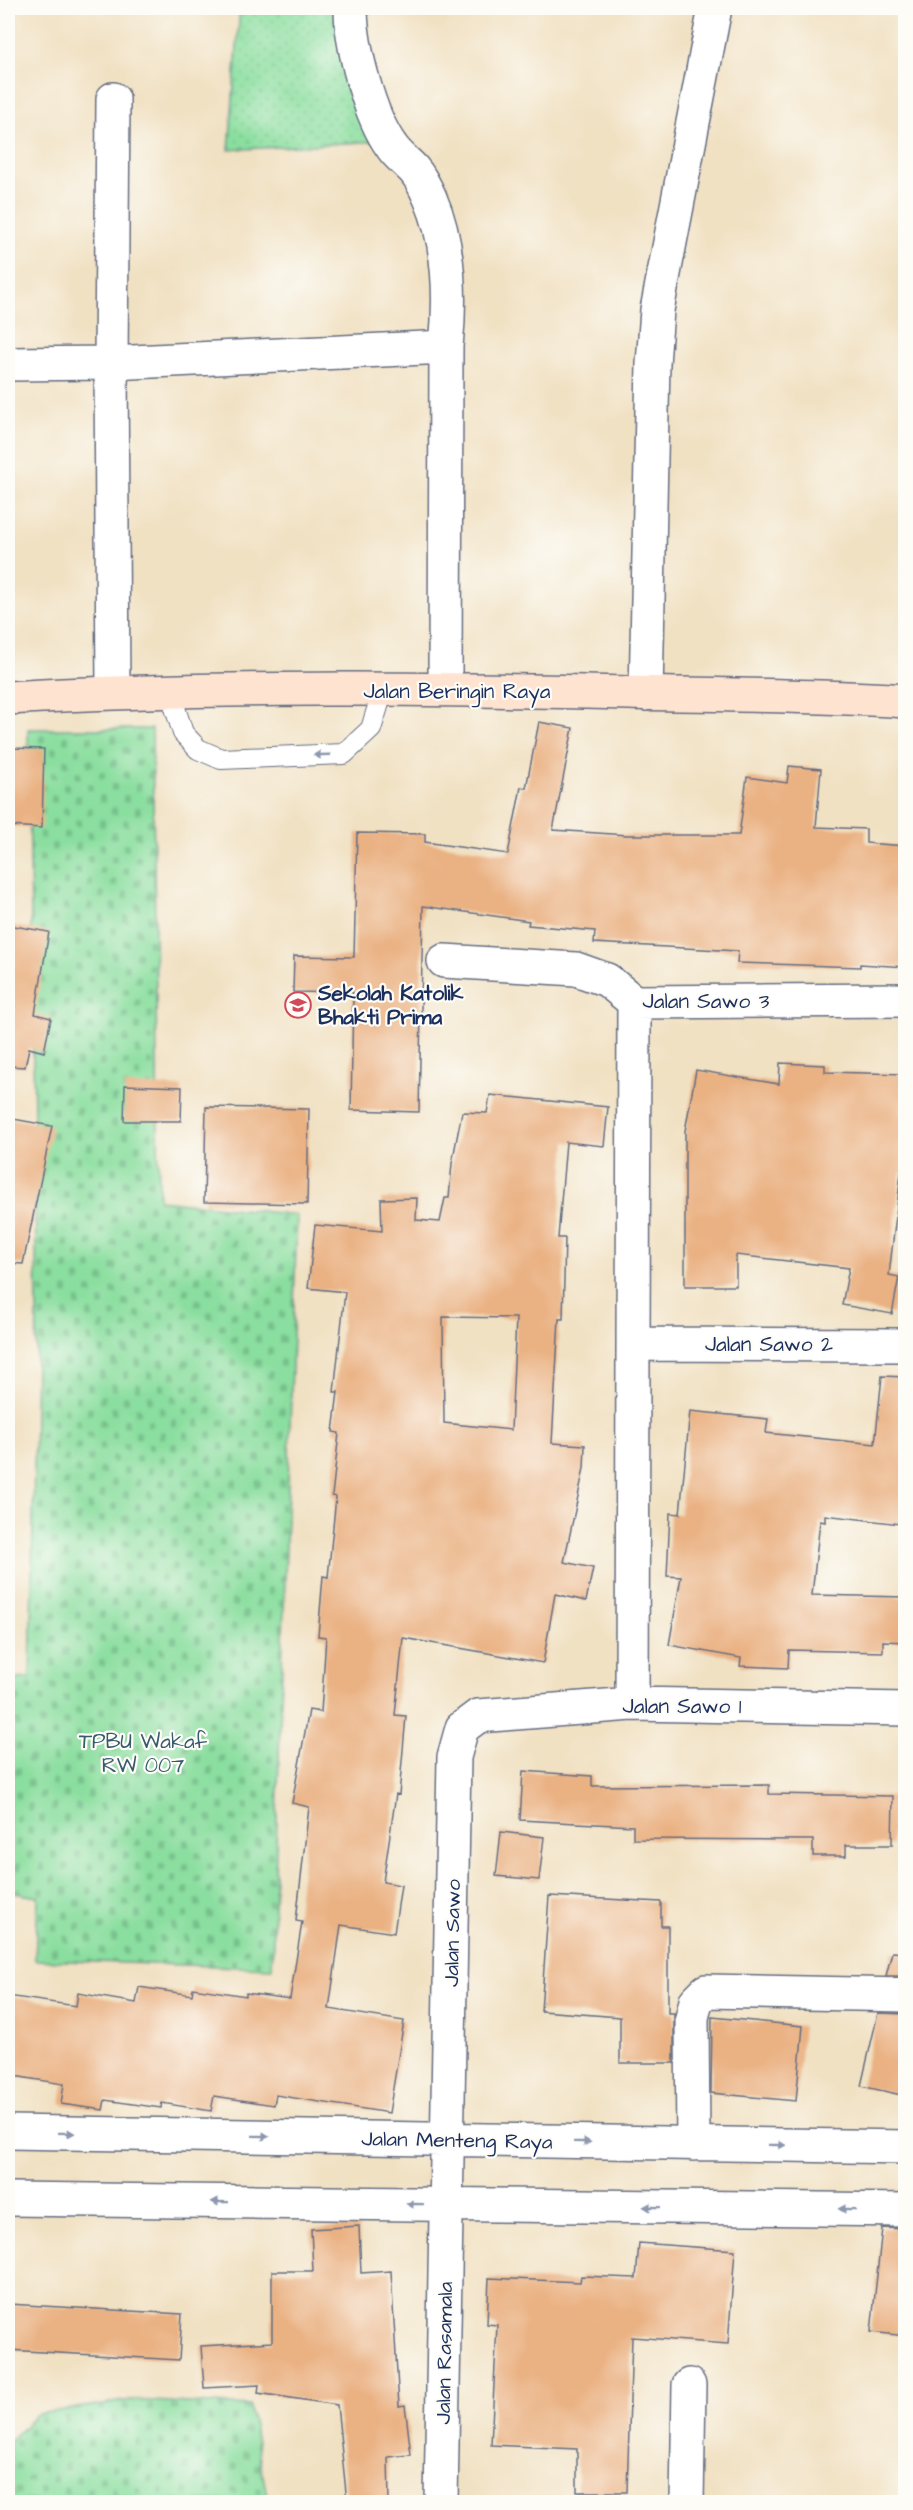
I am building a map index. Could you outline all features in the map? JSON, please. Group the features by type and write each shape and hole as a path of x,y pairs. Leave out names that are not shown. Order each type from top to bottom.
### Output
{"street":[{"path":"351,8 357,60 375,116 392,147 416,172 430,199 444,235 449,314 446,347 445,689"},
{"path":"645,694 652,364 657,310 715,8"},
{"path":"113,99 111,363 114,692"},
{"path":"8,364 111,363 446,347"},
{"name":"Jalan Beringin Raya","path":"8,698 114,692 445,689 820,695 906,701"},
{"name":"Jalan Sawo 3","path":"444,962 576,969 607,980 634,1002 906,1000"},
{"path":"632,1704 634,1002"},
{"name":"Jalan Sawo 2","path":"633,1344 906,1345"},
{"name":"Jalan Sawo 1","path":"462,1728 478,1716 632,1704 906,1708"},
{"name":"Jalan Sawo","path":"447,2204 454,1757 462,1728"},
{"path":"693,2144 692,2018 696,2001 706,1991 906,1995"},
{"name":"Jalan Menteng Raya","path":"8,2132 906,2147"},
{"path":"8,2199 906,2210"},
{"name":"Jalan Rasamala","path":"441,2502 447,2204"},
{"path":"687,2502 689,2385"}],"lane":[{"path":"170,692 183,733 198,749 221,759 344,754 371,729 383,690"}],"green space":[{"path":"240,8 346,8 379,141 229,150"},
{"name":"TPBU Wakaf RW 007","path":"28,729 152,729 159,1200 297,1215 272,1968 35,1960 38,1897 8,1892 8,1680 30,1678 37,1310"},
{"path":"131,2400 250,2406 268,2502 8,2502 8,2443 37,2414"}],"building":[{"path":"539,722 573,728 553,830 627,835 739,835 747,777 787,783 789,766 821,769 816,827 866,829 866,843 906,846 906,967 860,964 860,967 737,963 738,951 594,943 595,931 528,925 529,921 423,906 419,1112 351,1110 353,993 293,992 294,956 354,957 357,833 425,834 425,842 508,854 521,787 526,788"},
{"path":"8,748 44,749 42,828 8,826"},
{"path":"8,925 49,932 35,1014 51,1018 44,1052 29,1048 25,1067 8,1066"},
{"path":"780,1063 825,1065 825,1072 906,1074 906,1173 901,1173 889,1275 899,1277 892,1314 842,1305 849,1268 736,1255 736,1286 685,1286 685,1131 696,1070 779,1084"},
{"path":"125,1085 182,1087 181,1121 124,1121"},
{"path":"490,1095 608,1107 604,1146 566,1142 558,1238 565,1238 563,1319 559,1319 552,1443 585,1445 584,1468 564,1562 593,1568 586,1601 555,1594 543,1663 403,1638 395,1715 406,1716 399,1795 396,1794 383,1882 401,1885 394,1933 341,1925 329,2009 404,2021 389,2113 276,2095 274,2105 214,2096 211,2111 162,2103 161,2108 105,2100 103,2110 61,2104 64,2084 8,2075 8,1996 76,2006 78,1993 136,2003 139,1987 192,1995 193,1988 246,1996 246,1993 290,1999 302,1922 296,1921 309,1807 292,1803 309,1710 321,1712 326,1637 318,1636 323,1576 328,1577 336,1497 332,1496 339,1433 333,1432 338,1392 334,1392 345,1292 308,1288 315,1225 382,1231 381,1199 417,1198 416,1220 440,1222 445,1198 449,1198 452,1163 462,1112 487,1113","holes":["443,1317 516,1318 511,1430 444,1423"]},
{"path":"206,1107 309,1109 307,1204 204,1202"},
{"path":"8,1118 52,1126 23,1264 8,1263"},
{"path":"882,1376 906,1377 906,1475 900,1524 825,1515 825,1522 820,1521 812,1595 906,1597 906,1642 883,1641 883,1652 789,1650 788,1668 740,1666 741,1658 669,1645 681,1577 667,1576 670,1513 680,1514 690,1411 768,1419 766,1433 875,1444"},
{"path":"523,1771 592,1776 592,1786 769,1785 769,1794 893,1796 892,1845 846,1845 846,1856 813,1856 813,1840 633,1839 633,1826 520,1820"},
{"path":"501,1832 544,1837 539,1880 496,1876"},
{"path":"549,1896 661,1902 661,1926 668,1926 668,2013 674,2013 674,2063 620,2063 620,2017 541,2011"},
{"path":"892,1952 906,1953 906,1976 886,1976"},
{"path":"878,2013 906,2014 906,2096 861,2086"},
{"path":"712,2017 803,2026 796,2101 711,2093"},
{"path":"359,2226 361,2273 391,2271 399,2406 405,2405 411,2455 388,2457 389,2502 347,2502 337,2405 258,2393 259,2385 204,2388 201,2346 272,2342 272,2271 313,2271 311,2229"},
{"path":"882,2228 906,2229 906,2336 871,2332"},
{"path":"639,2243 735,2250 728,2344 632,2337 627,2492 577,2492 577,2449 491,2445 497,2325 487,2324 489,2278 580,2282 581,2276 636,2278"},
{"path":"8,2304 182,2314 179,2360 8,2350"}],"place":[{"name":"Sekolah Katolik Bhakti Prima","path":"298,1005"}]}
